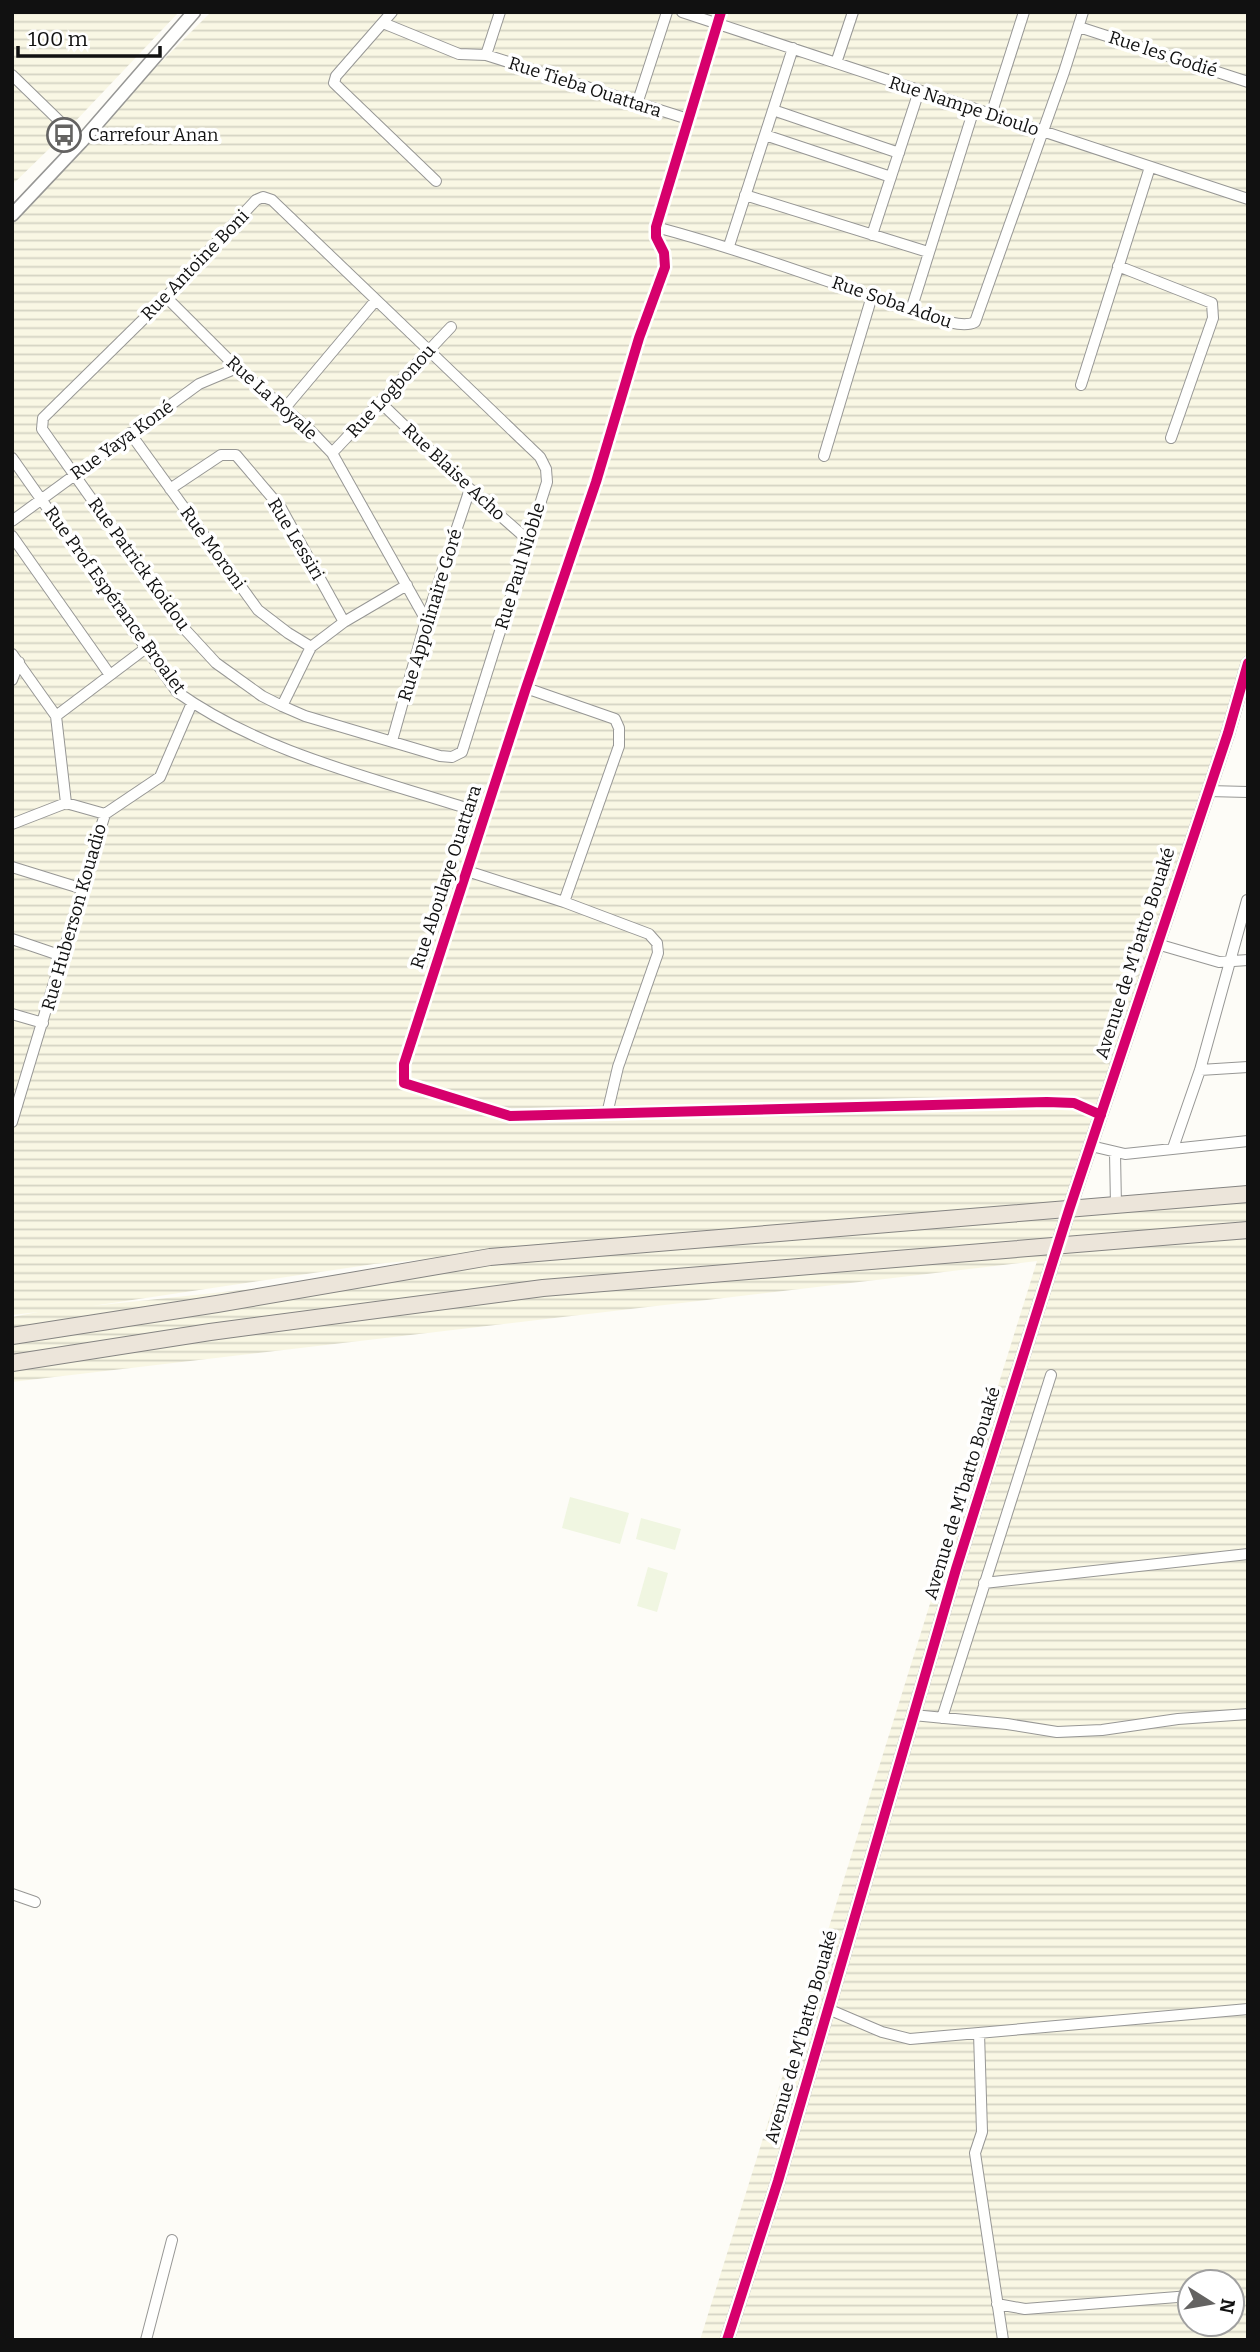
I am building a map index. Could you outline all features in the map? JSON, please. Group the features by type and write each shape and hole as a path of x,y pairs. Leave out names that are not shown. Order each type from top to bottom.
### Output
{"highway":[{"path":"12,1336 490,1257 1248,1194"},
{"path":"12,1363 210,1332 542,1288 1248,1230"}],"street":[{"path":"12,215 81,142 194,12"},
{"path":"392,12 336,76 334,83 436,181"},
{"name":"Rue Tieba Ouattara","path":"500,12 486,55 688,119"},
{"path":"637,104 667,12"},
{"name":"Rue Nampe Dioulo","path":"682,12 1248,198"},
{"path":"656,227 722,12"},
{"path":"836,63 853,12"},
{"path":"991,115 1024,12"},
{"name":"Rue Soba Adou","path":"656,227 729,246 960,325 969,326 975,323 1083,12"},
{"path":"383,23 459,54 486,55"},
{"name":"Rue les Godié","path":"1079,27 1248,82"},
{"path":"729,246 793,48"},
{"path":"12,75 81,142"},
{"path":"872,234 919,91"},
{"path":"911,310 974,109"},
{"path":"773,110 899,153"},
{"path":"765,135 891,177"},
{"path":"1081,385 1150,167"},
{"path":"745,195 928,252"},
{"name":"Rue Antoine Boni","path":"74,475 41,429 43,418 166,296 256,200 263,197 272,200 429,351"},
{"name":"Rue Aboulaye Ouattara","path":"656,227 656,237 664,253 665,267 639,338 596,482 404,1064 404,1083 510,1116 1047,1102 1074,1103 1101,1115"},
{"path":"1118,266 1212,303 1213,318 1171,438"},
{"name":"Rue La Royale","path":"166,296 237,368 285,408 332,453 426,620"},
{"path":"824,456 872,296"},
{"path":"285,408 376,300"},
{"name":"Rue Logbonou","path":"332,453 451,327"},
{"name":"Rue Paul Nioble","path":"392,741 440,756 452,757 462,752 547,482 546,469 540,457 429,351"},
{"name":"Rue Yaya Koné","path":"12,522 199,384 237,368"},
{"name":"Rue Blaise Acho","path":"381,402 470,489 528,540"},
{"name":"Rue Moroni","path":"130,433 258,610 311,647"},
{"name":"Rue Lessiri","path":"170,489 221,454 236,455 281,508 344,622"},
{"name":"Rue Prof Espérance Broalet","path":"12,458 177,692 204,712 270,744 469,809"},
{"name":"Rue Patrick Koidou","path":"74,475 180,624 216,663 262,696 282,706 305,716 392,741"},
{"name":"Rue Appolinaire Goré","path":"392,741 426,620 470,489"},
{"path":"12,537 110,675"},
{"path":"282,706 311,647 344,622 407,585"},
{"path":"55,716 146,648"},
{"path":"12,680 15,658"},
{"path":"15,658 55,716 66,803"},
{"name":"Avenue de M'batto Bouaké","path":"727,2340 778,2181 956,1569 1069,1210 1228,733 1248,663"},
{"path":"526,688 615,719 619,728 619,746 564,902"},
{"name":"Rue Huberson Kouadio","path":"12,1122 17,1088 43,1023 104,814 160,777 192,703"},
{"path":"1208,791 1248,792"},
{"path":"12,824 66,803 104,814"},
{"path":"12,867 83,889"},
{"path":"467,871 564,902 649,934 657,943 658,953 618,1067 607,1114"},
{"path":"1173,1148 1200,1070 1247,900"},
{"path":"12,939 62,956"},
{"path":"1157,944 1219,962 1248,960"},
{"path":"12,1014 43,1023"},
{"path":"1200,1070 1248,1067"},
{"path":"1091,1146 1125,1154 1248,1141"},
{"path":"1115,1153 1116,1206"},
{"path":"942,1718 1051,1376"},
{"path":"984,1583 1248,1554"},
{"path":"913,1715 1057,1732 1102,1730 1178,1719 1248,1714"},
{"path":"12,1894 35,1902"},
{"path":"828,2009 882,2032 910,2039 1248,2009"},
{"path":"979,2033 982,2132 975,2153 1003,2340"},
{"path":"146,2340 172,2240"},
{"path":"997,2304 1025,2309 1176,2297"}],"shaded area":[{"path":"12,12 179,12 12,185"},
{"path":"211,12 1248,12 1248,681 1078,1201 1248,1186 1248,2340 700,2340 1037,1261 12,1382 12,1317 38,1312 12,1315 12,211","holes":["1015,1208 92,1306 374,1264"]}],"green space":[{"path":"570,1497 629,1513 620,1544 562,1528"},
{"path":"641,1518 681,1529 675,1550 636,1539"},
{"path":"648,1567 668,1573 657,1612 637,1606"}],"cycle path":[{"path":"721,12 656,227 656,237 664,253 665,267 639,338 596,482 404,1064 404,1083 510,1116 1047,1102 1074,1103 1101,1115"},
{"path":"727,2340 778,2181 956,1569 1069,1210 1228,733 1248,663"}],"place":[{"name":"Carrefour Anan","path":"64,135"}]}
